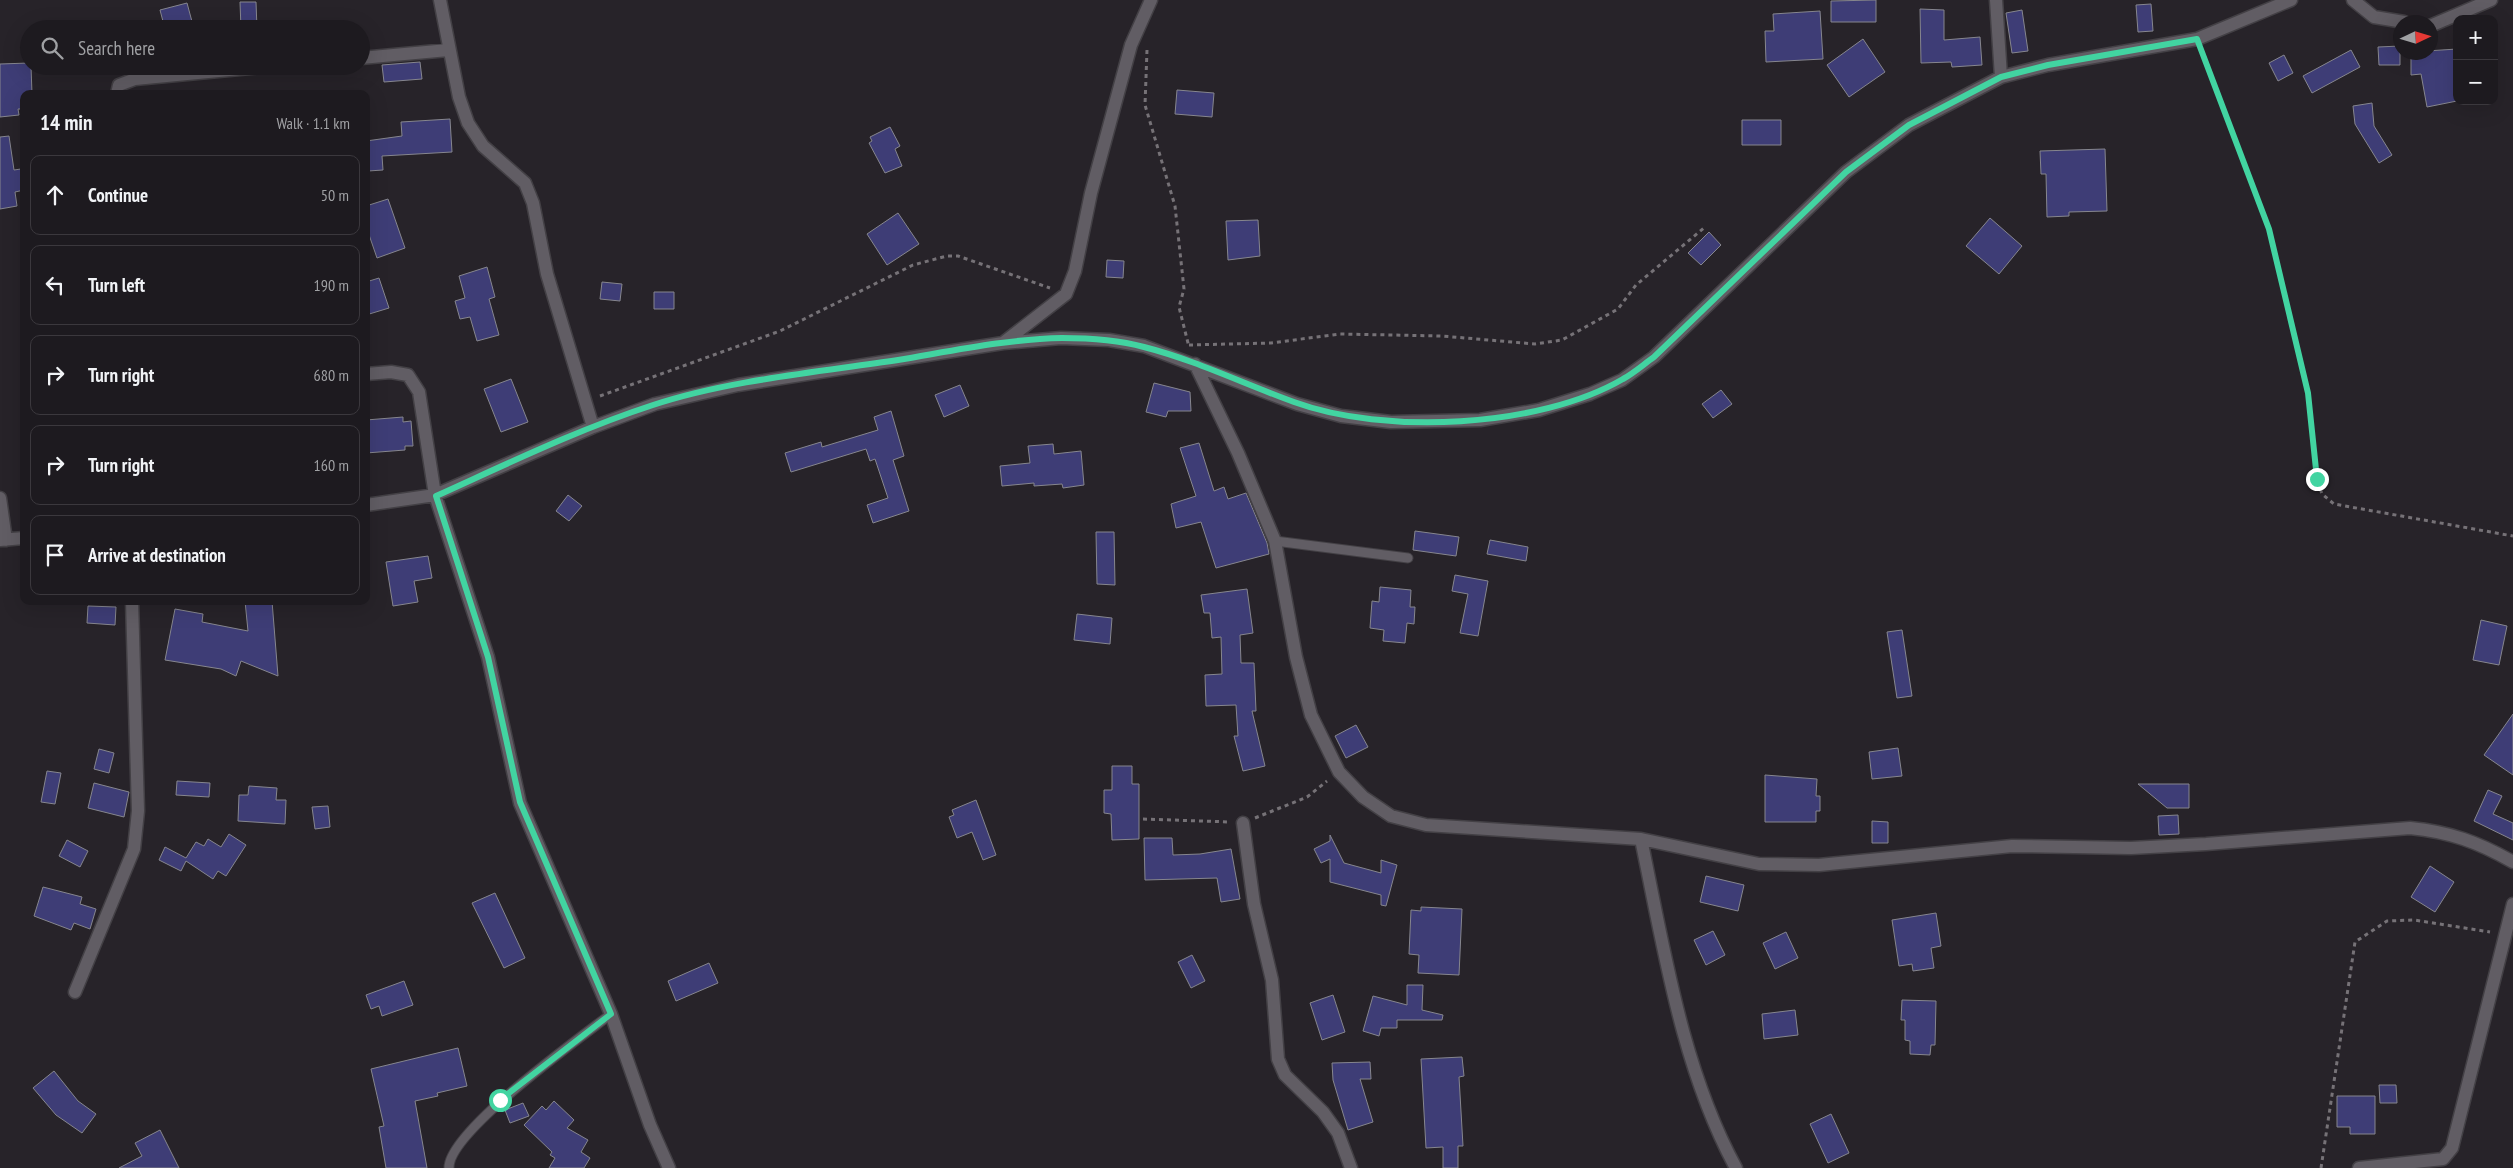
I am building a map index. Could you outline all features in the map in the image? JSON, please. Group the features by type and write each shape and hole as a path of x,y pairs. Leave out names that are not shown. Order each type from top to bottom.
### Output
{"street":[{"path":"440,0 448,50 459,97 468,123 484,146 525,183 533,202 547,274 593,427"},
{"path":"1003,343 1066,294 1075,271 1091,193 1131,45 1150,0"},
{"path":"1996,0 2001,77"},
{"path":"370,504 436,496 593,427 655,404 738,385 1003,343 1061,338 1109,340 1144,346 1297,404 1340,416 1390,422 1480,420 1539,410 1590,394 1622,380 1654,357 1854,166 1909,125 2001,77 2048,65 2197,39 2291,0"},
{"path":"2353,0 2374,17 2393,20"},
{"path":"2438,23 2491,0"},
{"path":"370,57 448,50"},
{"path":"118,90 119,85 135,79 177,75"},
{"path":"1195,364 1238,453 1275,541 1296,658 1311,715 1339,772 1362,797 1391,816 1426,825 1641,839 1759,864 1819,865 2012,846 2131,848 2188,845 2410,828 2443,832 2484,846 2513,862"},
{"path":"370,374 391,372 408,376 418,392 436,496 488,657 520,802 611,1014 650,1125 669,1168"},
{"path":"0,498 3,540 20,538"},
{"path":"75,992 134,849 138,812 132,605"},
{"path":"1243,822 1254,904 1272,980 1278,1059 1285,1075 1323,1112 1338,1133 1351,1168"},
{"path":"1641,839 1663,944 1691,1060 1718,1135 1736,1168"},
{"path":"2359,1168 2443,1159 2452,1148 2513,904"}],"lane":[{"path":"1275,541 1408,558"},
{"path":"449,1168 452,1155 500,1100 611,1014"}],"path":[{"path":"2197,39 2269,229 2308,393 2317,479 2322,494 2334,504 2513,536"},
{"path":"1148,48 1146,104 1175,206 1184,289 1179,308 1188,345 1195,364"},
{"path":"1188,345 1271,343 1340,334 1442,336 1535,344 1562,340 1618,309 1636,286 1705,227"},
{"path":"585,402 780,331 913,265 947,256 958,256 1066,294"},
{"path":"2322,1168 2355,942 2387,922 2414,920 2506,934"}],"building":[{"path":"1876,0 1876,22 1831,22 1831,1"},
{"path":"240,2 256,2 257,20 241,20"},
{"path":"187,3 192,20 163,20 160,10"},
{"path":"2151,4 2153,31 2138,32 2136,5"},
{"path":"1920,9 1944,10 1944,40 1980,37 1982,65 1952,67 1951,62 1921,63"},
{"path":"2022,10 2028,51 2012,53 2006,13"},
{"path":"1820,11 1823,59 1766,62 1765,31 1774,31 1773,14"},
{"path":"1863,39 1885,72 1849,97 1827,65"},
{"path":"2393,46 2393,60 2400,60 2400,65 2379,65 2378,47"},
{"path":"2453,49 2453,102 2427,107 2421,74 2411,75 2411,60 2438,60 2438,50"},
{"path":"2351,50 2360,67 2312,93 2303,76"},
{"path":"2284,55 2293,73 2278,81 2269,63"},
{"path":"420,62 422,79 384,82 382,65"},
{"path":"20,63 20,75 31,75 32,90 20,90 19,115 0,117 0,64"},
{"path":"1177,90 1214,93 1212,117 1175,114"},
{"path":"2372,103 2374,126 2392,155 2379,163 2355,124 2353,106"},
{"path":"450,119 452,152 382,156 383,170 370,171 370,140 402,136 401,122"},
{"path":"1742,120 1781,120 1781,145 1742,145"},
{"path":"890,127 900,146 895,149 902,166 885,173 869,143 872,141 870,137"},
{"path":"9,136 14,170 20,169 20,191 15,192 17,206 0,209 0,137"},
{"path":"2105,149 2107,211 2069,212 2069,216 2047,217 2046,174 2041,174 2040,151"},
{"path":"388,199 405,248 377,258 370,238 370,205"},
{"path":"898,213 919,244 887,265 867,234"},
{"path":"1990,218 2022,246 1999,274 1966,246"},
{"path":"1258,220 1260,256 1228,260 1226,221"},
{"path":"1709,232 1721,245 1701,265 1688,253"},
{"path":"1107,260 1124,261 1123,278 1106,277"},
{"path":"487,267 495,297 489,299 499,335 477,341 470,317 460,319 455,301 465,298 459,276"},
{"path":"379,278 389,308 370,314 370,281"},
{"path":"602,282 622,284 620,301 600,299"},
{"path":"654,292 674,292 674,309 654,309"},
{"path":"511,379 528,422 501,432 484,389"},
{"path":"1154,383 1190,392 1191,411 1168,411 1166,417 1146,412"},
{"path":"960,385 969,406 944,417 935,395"},
{"path":"1721,390 1732,404 1713,418 1702,404"},
{"path":"891,411 904,456 893,460 909,511 873,523 867,505 888,498 875,459 870,461 866,449 791,472 785,453 821,442 822,447 878,430 874,417"},
{"path":"403,417 403,422 411,421 413,446 405,446 405,450 370,453 370,420"},
{"path":"1199,443 1214,491 1224,487 1228,499 1246,493 1267,543 1269,554 1216,568 1201,522 1176,528 1171,504 1196,496 1180,448"},
{"path":"1053,444 1054,454 1081,451 1084,485 1063,488 1062,484 1034,486 1034,483 1002,486 1000,466 1030,463 1028,446"},
{"path":"568,495 582,506 569,521 556,511"},
{"path":"1415,531 1459,537 1456,556 1413,550"},
{"path":"1096,532 1114,532 1115,585 1097,584"},
{"path":"1490,540 1528,547 1526,561 1487,554"},
{"path":"428,556 432,578 414,581 418,602 393,606 386,562"},
{"path":"1455,575 1488,581 1478,636 1460,633 1468,594 1452,591"},
{"path":"1380,587 1411,590 1410,607 1415,607 1414,624 1407,623 1405,643 1383,641 1384,630 1370,628 1372,601 1379,602"},
{"path":"1247,589 1253,633 1240,635 1241,663 1254,663 1256,711 1252,711 1265,766 1243,771 1234,736 1238,736 1236,705 1206,706 1205,675 1222,674 1221,637 1212,638 1210,613 1204,613 1201,595"},
{"path":"245,605 272,605 278,676 241,661 236,676 221,669 165,660 175,609 203,614 202,622 248,631"},
{"path":"88,606 116,607 115,625 87,623"},
{"path":"1077,614 1112,618 1110,644 1074,640"},
{"path":"2481,620 2507,626 2499,665 2473,660"},
{"path":"1902,630 1912,696 1897,698 1887,632"},
{"path":"2513,714 2513,775 2484,755"},
{"path":"1356,725 1368,747 1346,758 1335,736"},
{"path":"1898,748 1902,776 1872,779 1869,752"},
{"path":"99,749 114,753 109,773 94,769"},
{"path":"1112,766 1132,766 1132,784 1139,784 1139,839 1112,840 1111,814 1104,813 1104,790 1112,790"},
{"path":"47,771 61,773 55,804 41,802"},
{"path":"1765,775 1817,779 1816,796 1820,796 1820,811 1816,811 1816,822 1765,822"},
{"path":"177,781 210,783 209,797 176,795"},
{"path":"94,783 129,792 124,817 88,808"},
{"path":"2138,784 2189,784 2189,808 2167,808"},
{"path":"249,786 277,788 276,800 286,800 285,824 238,821 239,795 248,795"},
{"path":"2488,790 2502,796 2493,814 2513,823 2513,840 2474,821"},
{"path":"976,800 996,855 983,860 972,832 957,838 949,817 954,815 952,810"},
{"path":"328,806 330,827 315,829 312,807"},
{"path":"2178,815 2179,834 2159,835 2158,816"},
{"path":"1872,821 1888,822 1888,843 1872,843"},
{"path":"229,834 246,845 226,876 218,871 213,879 186,861 181,871 159,860 165,847 186,858 196,842 204,846 208,839 221,847"},
{"path":"1330,835 1344,863 1381,873 1381,860 1397,865 1386,906 1381,905 1381,895 1330,882 1330,859 1321,863 1314,849 1330,841"},
{"path":"1144,838 1172,838 1173,855 1200,854 1231,849 1240,899 1221,902 1217,878 1145,880"},
{"path":"67,840 88,851 80,867 59,856"},
{"path":"2430,866 2454,882 2435,912 2411,897"},
{"path":"1706,876 1744,885 1738,911 1700,902"},
{"path":"43,887 82,897 80,904 96,909 90,929 74,923 71,930 34,916"},
{"path":"495,893 525,958 504,968 472,903"},
{"path":"1421,907 1462,909 1459,975 1418,973 1419,955 1409,954 1411,910 1421,911"},
{"path":"1936,913 1941,946 1931,948 1934,968 1913,971 1912,964 1899,966 1892,920"},
{"path":"1713,931 1725,955 1706,965 1694,940"},
{"path":"1786,932 1798,958 1775,969 1763,943"},
{"path":"1192,955 1205,981 1191,988 1178,962"},
{"path":"709,963 718,983 676,1001 668,981"},
{"path":"404,981 413,1005 382,1016 379,1006 371,1009 366,995"},
{"path":"1407,985 1423,985 1422,1010 1443,1015 1442,1020 1397,1020 1397,1028 1381,1028 1379,1036 1363,1031 1373,996 1407,1005"},
{"path":"1333,995 1345,1032 1322,1040 1310,1003"},
{"path":"1902,1000 1936,1001 1935,1045 1931,1045 1930,1055 1910,1054 1910,1041 1905,1040 1905,1020 1901,1020"},
{"path":"1795,1010 1798,1035 1764,1039 1762,1014"},
{"path":"458,1048 467,1086 437,1093 438,1096 415,1101 427,1168 386,1168 379,1127 384,1126 371,1069"},
{"path":"1462,1057 1464,1076 1459,1077 1463,1146 1458,1146 1458,1168 1443,1168 1443,1147 1426,1148 1421,1059"},
{"path":"1370,1062 1371,1079 1360,1079 1373,1122 1348,1130 1333,1080 1332,1063"},
{"path":"54,1071 78,1101 96,1114 82,1133 56,1115 33,1088"},
{"path":"2379,1085 2396,1085 2397,1103 2380,1103"},
{"path":"2337,1096 2375,1096 2375,1134 2350,1134 2350,1127 2337,1127"},
{"path":"554,1101 574,1120 567,1128 588,1140 581,1152 590,1158 584,1168 549,1168 555,1158 550,1155 552,1152 524,1125 542,1106 546,1110"},
{"path":"523,1103 529,1116 510,1123 505,1110"},
{"path":"1831,1114 1849,1153 1828,1163 1810,1124"},
{"path":"160,1130 179,1168 119,1168 142,1156 135,1143"}],"route":[{"path":"500,1100 611,1014 520,802 488,657 436,496 593,427 655,404 738,385 1003,343 1061,338 1109,340 1144,346 1297,404 1340,416 1390,422 1480,420 1539,410 1590,394 1622,380 1654,357 1846,172 1909,125 2001,77 2048,65 2197,39 2269,229 2308,393 2317,479"}]}
